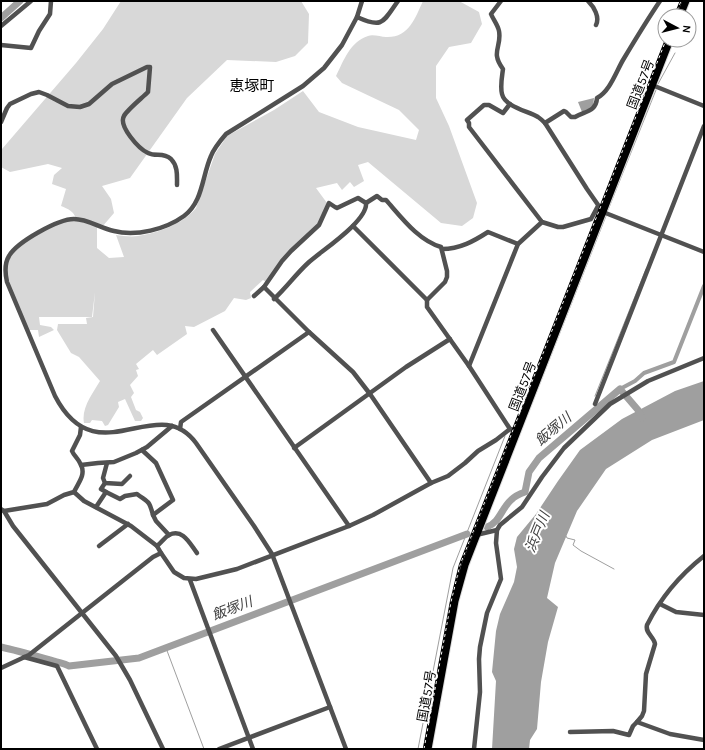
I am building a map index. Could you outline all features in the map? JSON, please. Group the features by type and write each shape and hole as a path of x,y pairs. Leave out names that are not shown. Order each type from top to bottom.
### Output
{"highway":[{"name":"国道57号","path":"428,749 457,594 465,565 514,430 600,209 667,48"}],"street":[{"path":"1,26 32,1"},
{"path":"1,46 31,48 50,14 51,1"},
{"path":"346,749 272,554 190,435 180,429 162,424 111,433 99,433 81,427 74,422 60,406 7,282 5,269 9,256 14,249 25,240 59,222 68,219 87,221 115,231 133,233 149,230 174,222 184,215 191,209 198,199 208,163 218,143 226,134 289,96 316,76 342,45 357,17 362,1"},
{"path":"357,17 371,23 382,22 398,1"},
{"path":"501,1 491,14 499,32 496,57 503,69 501,82 502,93 505,100 510,104 538,117 545,123 600,209 704,252"},
{"path":"588,1 595,10 598,21 596,25"},
{"path":"545,123 564,112 571,117 575,117 594,108 597,98 602,95 609,85 660,1"},
{"path":"1,122 10,104 31,94 39,92 68,106 80,107 90,104 115,82 142,69 150,67 148,92 124,115 123,121 126,130 146,153 162,154 171,159 176,166 177,185"},
{"path":"652,85 704,106"},
{"path":"510,104 503,113 489,105 484,105 467,120 469,122 469,128 542,222 558,227 568,226 591,219 600,209"},
{"path":"595,404 704,126"},
{"path":"274,299 308,263 353,226 366,206 366,203 377,196 382,200 386,200 419,236 441,247 442,249 447,277 445,282 427,300"},
{"path":"254,296 264,287 282,261 291,251 319,225 329,202 337,208 358,198 366,203"},
{"path":"469,366 518,244 542,222"},
{"path":"74,492 84,501 128,524 157,546 169,566 177,575 190,580 237,569 272,554 349,526 373,515 431,483 448,476 460,468 478,451 514,430 428,307 427,300 353,226"},
{"path":"442,249 451,249 464,245 488,232 518,244"},
{"path":"264,287 274,299 353,372 370,394 431,483"},
{"path":"213,330 349,526"},
{"path":"180,429 181,422 309,332"},
{"path":"294,448 406,367 450,339"},
{"path":"474,749 480,692 480,648 487,613 501,579 496,543 497,530 522,508 542,477 564,448 610,404 648,381 704,358"},
{"path":"82,465 114,462 142,450 172,426"},
{"path":"81,427 80,435 72,451 82,465 80,483 74,492 64,495 47,504 3,510 13,526 116,656 130,680 163,749"},
{"path":"142,450 156,463 173,500 153,514"},
{"path":"105,483 103,478 107,463"},
{"path":"105,483 122,484 130,476"},
{"path":"105,483 101,489 120,500 125,496 138,494 149,502 156,521 169,535"},
{"path":"96,507 106,492"},
{"path":"99,546 128,524"},
{"path":"476,535 497,530"},
{"path":"157,546 169,535 178,533 184,534 197,554"},
{"path":"1,668 24,657 153,557 161,553"},
{"path":"570,732 613,731 629,735 633,726 642,716 644,711 646,674 655,644 655,641 646,628 652,616 677,579 688,568 704,556"},
{"path":"190,580 253,749"},
{"path":"660,604 676,612 704,615"},
{"path":"24,657 57,666 97,749"},
{"path":"219,749 330,707"},
{"path":"637,722 670,734 704,740"}],"shaded area":[{"path":"121,1 301,1 309,14 308,43 295,56 276,62 227,60 187,98 130,178 102,186 111,199 114,213 102,227 97,225 97,248 109,258 124,257 116,235 135,236 154,233 170,227 191,214 196,208 215,154 227,136 274,110 303,91 319,112 358,127 416,140 419,130 399,110 342,83 336,76 348,52 362,39 370,35 386,37 394,36 406,31 414,20 423,1 459,1 479,12 482,24 471,43 449,47 436,66 436,98 449,126 477,203 473,218 462,226 441,223 368,162 358,165 364,181 354,187 350,182 342,190 337,183 316,188 327,203 318,225 311,230 266,282 263,280 250,292 251,298 246,300 234,298 225,311 194,327 185,326 187,334 157,355 153,350 136,364 139,369 136,370 138,376 130,385 134,393 131,397 136,410 140,412 143,418 141,421 135,421 125,399 118,402 119,407 108,425 105,426 102,421 92,420 90,423 84,423 84,412 86,406 100,381 79,357 71,353 57,330 58,324 87,324 86,318 93,317 95,292 92,317 39,317 40,325 51,327 54,330 39,337 38,330 27,330 7,282 5,269 14,249 59,222 76,219 72,212 61,206 66,189 52,184 54,175 62,168 48,164 10,172 1,167 2,149 76,63 103,29"}],"water":[{"path":"594,98 593,107 582,112 578,102"},
{"name":"浜戸川","path":"704,381 704,420 652,440 606,469 577,511 555,563 547,598 558,607 548,642 541,682 537,729 530,740 529,749 492,749 496,681 492,672 496,631 500,614 514,582 517,567 514,549 517,537 536,514 580,450 622,419 675,391"}],"waterway":[{"name":"飯塚川","path":"1,18 20,1"},
{"path":"658,84 675,53"},
{"path":"608,210 656,90"},
{"path":"527,416 606,216"},
{"path":"595,396 646,269"},
{"path":"620,389 635,381 644,373 674,362 704,286"},
{"name":"飯塚川","path":"487,527 498,519 508,504 517,495 525,492 529,472 539,458 620,389 638,410 642,418"},
{"path":"418,749 453,568 505,436"},
{"name":"飯塚川","path":"1,647 69,666 139,658 467,534"},
{"path":"566,536 567,538 575,540 573,545 581,551 614,569"},
{"path":"166,648 204,749"}],"railway":[{"path":"678,8 681,1"},
{"path":"424,749 451,602 460,565 663,48"}],"district":[{"name":"恵塚町","path":"252,86"}]}
